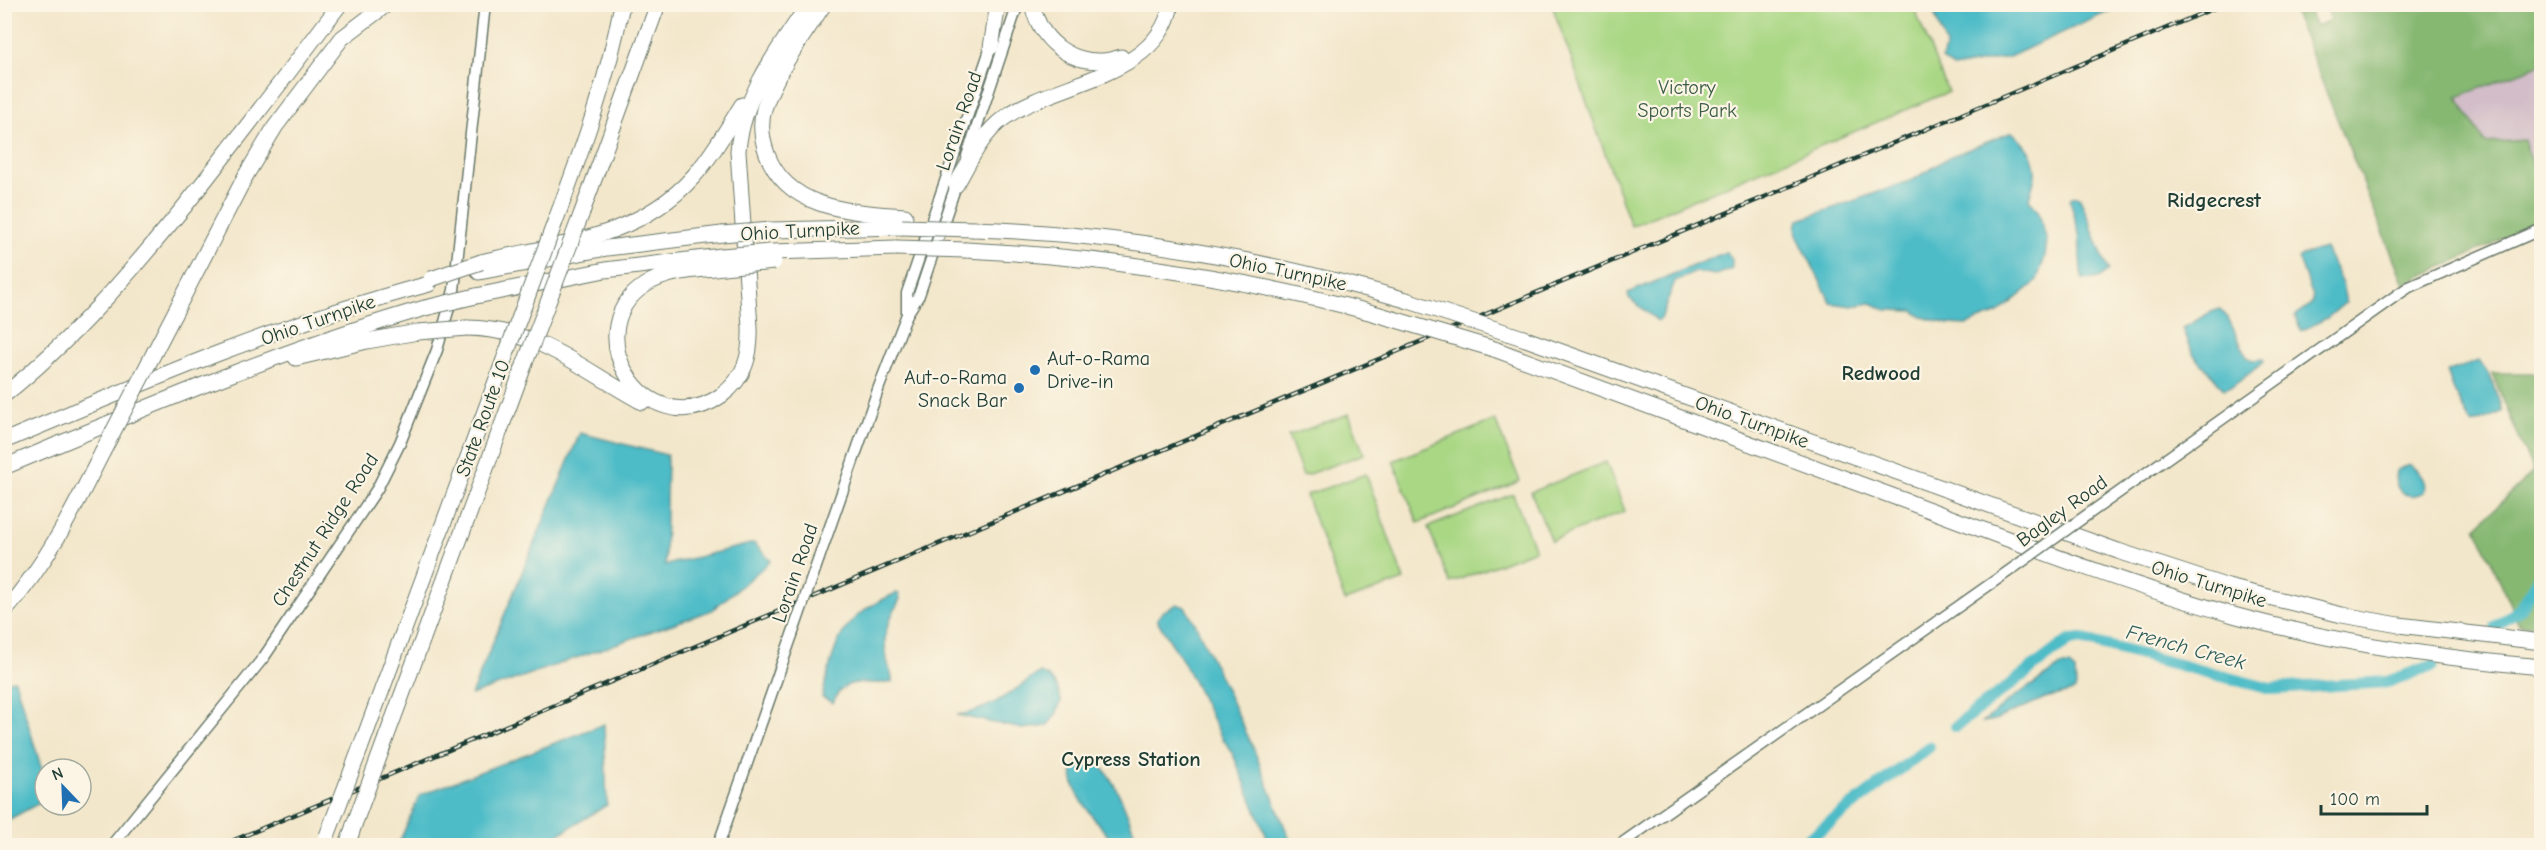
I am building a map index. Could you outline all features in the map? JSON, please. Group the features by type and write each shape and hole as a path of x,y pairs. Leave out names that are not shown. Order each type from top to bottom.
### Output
{"highway":[{"path":"4,395 73,334 126,278 223,158 340,4"},
{"path":"4,612 30,580 57,540 246,175 275,127 338,42 387,4"},
{"name":"State Route 10","path":"326,841 598,103 615,41 622,4"},
{"name":"State Route 10","path":"346,846 658,4"},
{"path":"480,267 599,236 649,214 673,197 694,176 768,69 808,4"},
{"path":"824,4 786,64 767,102 762,123 766,153 780,177 796,192 818,204 904,222"},
{"path":"991,46 998,4"},
{"path":"1032,4 1040,26 1055,46 1076,58 1098,62 1118,58 1141,46 1155,31 1164,4"},
{"path":"956,185 981,142 992,129 1019,110 1142,53 1162,32 1171,4"},
{"path":"235,371 249,370 344,346 418,332 466,328 504,332 540,342 638,400 664,411 693,413 709,409 728,398 747,376 754,357 756,344 744,175 746,130 758,99 786,64"},
{"path":"723,261 659,278 639,290 624,309 616,330 619,360 628,379 651,399 680,408 711,401 734,385 747,361 750,327 738,151 746,112 768,69"},
{"name":"Ohio Turnpike","path":"4,441 228,348 302,322 480,267 722,234 904,222 975,227 1102,239 1205,253 1308,274 1406,300 1523,338 2118,551 2228,587 2342,615 2399,625 2541,642"},
{"name":"Ohio Turnpike","path":"4,468 235,371 345,332 425,308 605,270 774,257 813,258 852,249 966,250 1073,257 1176,270 1278,289 1373,313 1494,349 2053,555 2179,599 2238,616 2322,636 2458,659 2541,667"}],"street":[{"name":"Chestnut Ridge Road","path":"111,846 264,657 377,489 400,443 437,350 454,290 485,4"},
{"name":"Lorain Road","path":"907,314 907,293 1005,4"},
{"name":"Lorain Road","path":"718,846 879,387 907,314 919,296 1018,4"},
{"path":"954,153 967,157"},
{"name":"Bagley Road","path":"1617,846 2407,288 2541,229"}],"shaded area":[{"path":"2541,64 2541,188 2524,140 2485,143 2457,97"}],"green space":[{"name":"Victory Sports Park","path":"1552,5 1913,5 1948,92 1631,226"},
{"path":"2291,5 2305,5 2316,26 2331,20 2325,5 2541,5 2541,64 2457,97 2485,143 2524,140 2541,188 2541,222 2404,284"},
{"path":"2492,373 2541,373 2541,625 2519,625 2476,527 2533,472"},
{"path":"1349,414 1364,454 1303,476 1288,436"},
{"path":"1495,420 1520,481 1418,523 1393,461"},
{"path":"1606,462 1625,511 1551,541 1531,492"},
{"path":"1366,474 1404,580 1345,601 1306,495"},
{"path":"1513,494 1535,550 1450,583 1428,527"}],"water":[{"path":"1931,4 2123,5 2009,57 1954,68 1942,59 1946,45"},
{"path":"2012,132 2025,146 2034,162 2035,178 2029,200 2038,210 2047,241 2045,257 2036,282 1998,313 1966,325 1948,324 1922,317 1914,311 1886,310 1871,303 1852,306 1831,303 1797,235 1796,226 1799,220 1915,179 1949,157"},
{"path":"2077,196 2080,198 2108,270 2094,279 2083,279 2081,273 2079,233 2070,200"},
{"path":"2325,248 2342,284 2346,302 2327,318 2301,331 2295,316 2311,304 2313,296 2298,258"},
{"path":"1726,252 1732,259 1732,269 1716,275 1696,272 1675,281 1661,319 1658,321 1629,298 1628,293"},
{"path":"2220,309 2228,318 2247,357 2253,360 2263,359 2264,362 2233,386 2224,389 2194,355 2183,328"},
{"path":"2478,361 2490,377 2502,412 2472,424 2454,391 2447,372"},
{"path":"580,433 667,455 665,565 754,543 771,561 712,610 471,695"},
{"path":"2408,464 2421,476 2425,484 2424,492 2407,494 2402,492 2396,484 2396,471"},
{"path":"896,593 899,594 900,599 889,621 885,642 892,682 851,684 838,693 833,703 822,697 833,654 848,626 864,610"},
{"path":"1177,604 1185,607 1195,623 1252,745 1292,845 1270,845 1232,752 1221,736 1183,661 1158,622 1162,612"},
{"path":"2061,666 2069,666 2075,671 2074,691 2045,698 1995,720 1983,722 2015,696"},
{"path":"1039,673 1044,674 1054,683 1061,701 1056,715 1047,726 1022,729 957,715 990,705"},
{"path":"15,680 38,757 33,757 33,806 6,821 9,845 5,845 5,681"},
{"path":"604,724 607,805 541,845 398,845 420,795"},
{"path":"1093,760 1101,766 1115,786 1139,845 1116,845 1080,798 1074,784 1073,772 1078,764"}],"waterway":[{"name":"French Creek","path":"2495,627 2521,608 2542,573"},
{"name":"French Creek","path":"1956,726 2061,646 2080,639 2271,689 2387,682 2432,666"},
{"name":"French Creek","path":"1799,846 1929,747"}],"railway":[{"path":"220,846 2224,4"}],"place":[{"name":"Aut-o-Rama Drive-in","path":"1035,370"},
{"name":"Aut-o-Rama Snack Bar","path":"1019,388"}],"district":[{"name":"Ridgecrest","path":"2214,200"},
{"name":"Redwood","path":"1881,373"},
{"name":"Cypress Station","path":"1131,759"}]}
